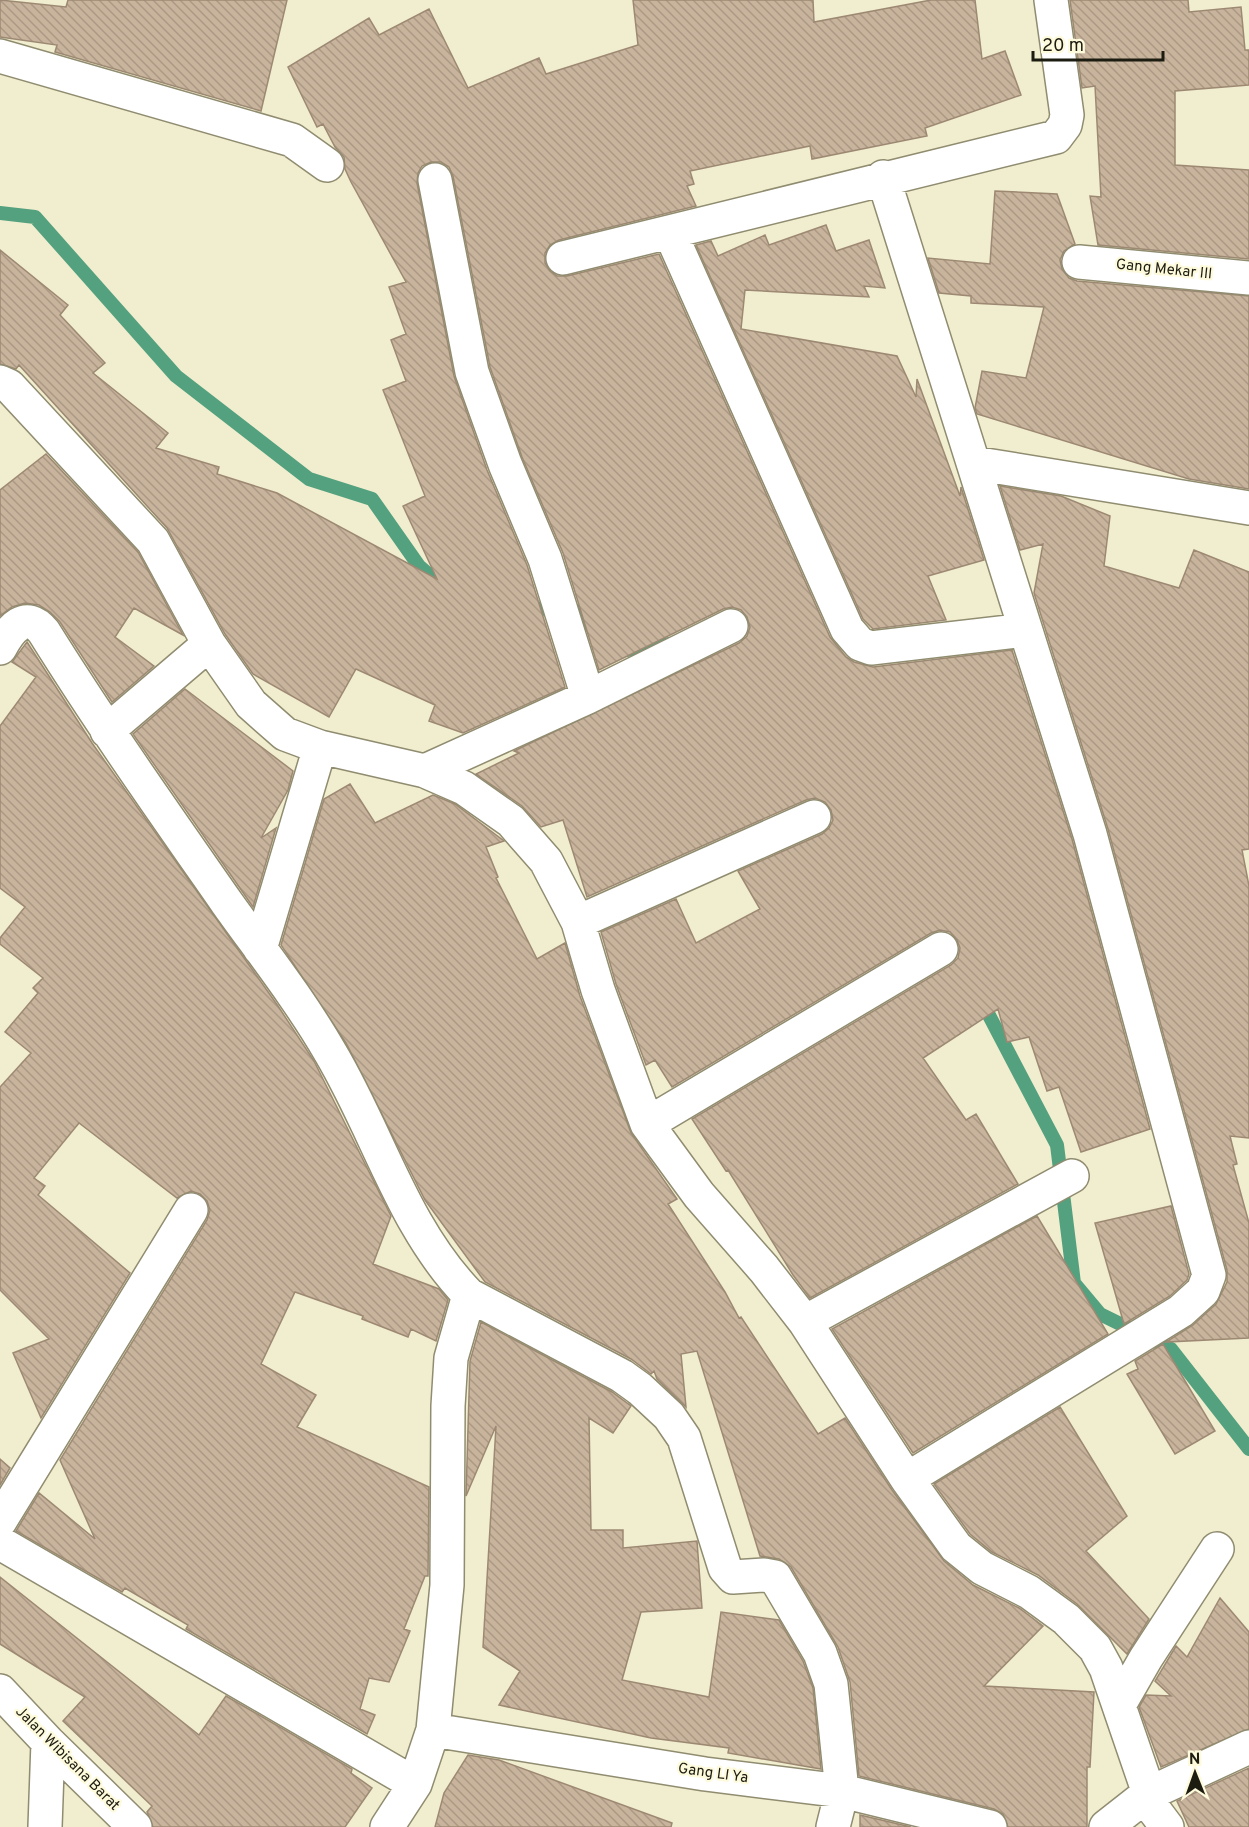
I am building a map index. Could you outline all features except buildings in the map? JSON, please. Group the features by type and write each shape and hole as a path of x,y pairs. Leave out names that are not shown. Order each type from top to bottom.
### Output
{"street":[{"path":"563,258 883,177 1056,137 1065,125 1067,115 1051,0"},
{"path":"0,56 292,140 327,165"},
{"path":"883,177 1089,834 1209,1275 1197,1298 1181,1311 907,1479"},
{"path":"435,180 472,372 505,464 545,558 588,697"},
{"path":"670,232 847,628 860,644 871,648 1025,630"},
{"name":"Gang Mekar III","path":"1079,262 1249,278"},
{"path":"3,392 153,542 209,644 251,704 285,734 320,747 425,771 464,788 511,821 546,861 579,922 598,990 647,1124 699,1195 764,1269 805,1322 907,1479 966,1557 1029,1592 1066,1619 1095,1648 1106,1668 1148,1794 1155,1811 1167,1827"},
{"path":"973,463 1249,508"},
{"path":"0,648 16,625 29,621 38,624 107,731 331,1053 371,1127 401,1200 417,1228 469,1295 622,1376 669,1416 684,1438 725,1568 733,1577 764,1575 775,1577 820,1653 831,1684 842,1791 833,1827"},
{"path":"425,771 588,697 731,626"},
{"path":"107,731 209,644"},
{"path":"260,949 320,747"},
{"path":"579,922 814,817"},
{"path":"647,1124 941,949"},
{"path":"805,1322 1072,1176"},
{"path":"0,1521 191,1210"},
{"path":"387,1827 415,1784 433,1730 447,1585 448,1406 451,1358 469,1295"},
{"path":"0,1543 415,1784"},
{"path":"1119,1705 1146,1658 1217,1549"},
{"name":"Jalan Wibisana Barat","path":"0,1691 48,1742 135,1827"},
{"name":"Gang Ll Ya","path":"433,1730 705,1774 842,1791 990,1827"},
{"path":"45,1827 48,1742"},
{"path":"1106,1827 1148,1794 1249,1748"}],"waterway":[{"path":"0,213 35,217 176,376 309,479 372,499 419,566 442,586"},
{"path":"523,608 574,610 597,632"},
{"path":"626,650 670,644"},
{"path":"981,1000 1057,1145 1074,1283 1100,1314 1171,1349 1249,1449"}]}
